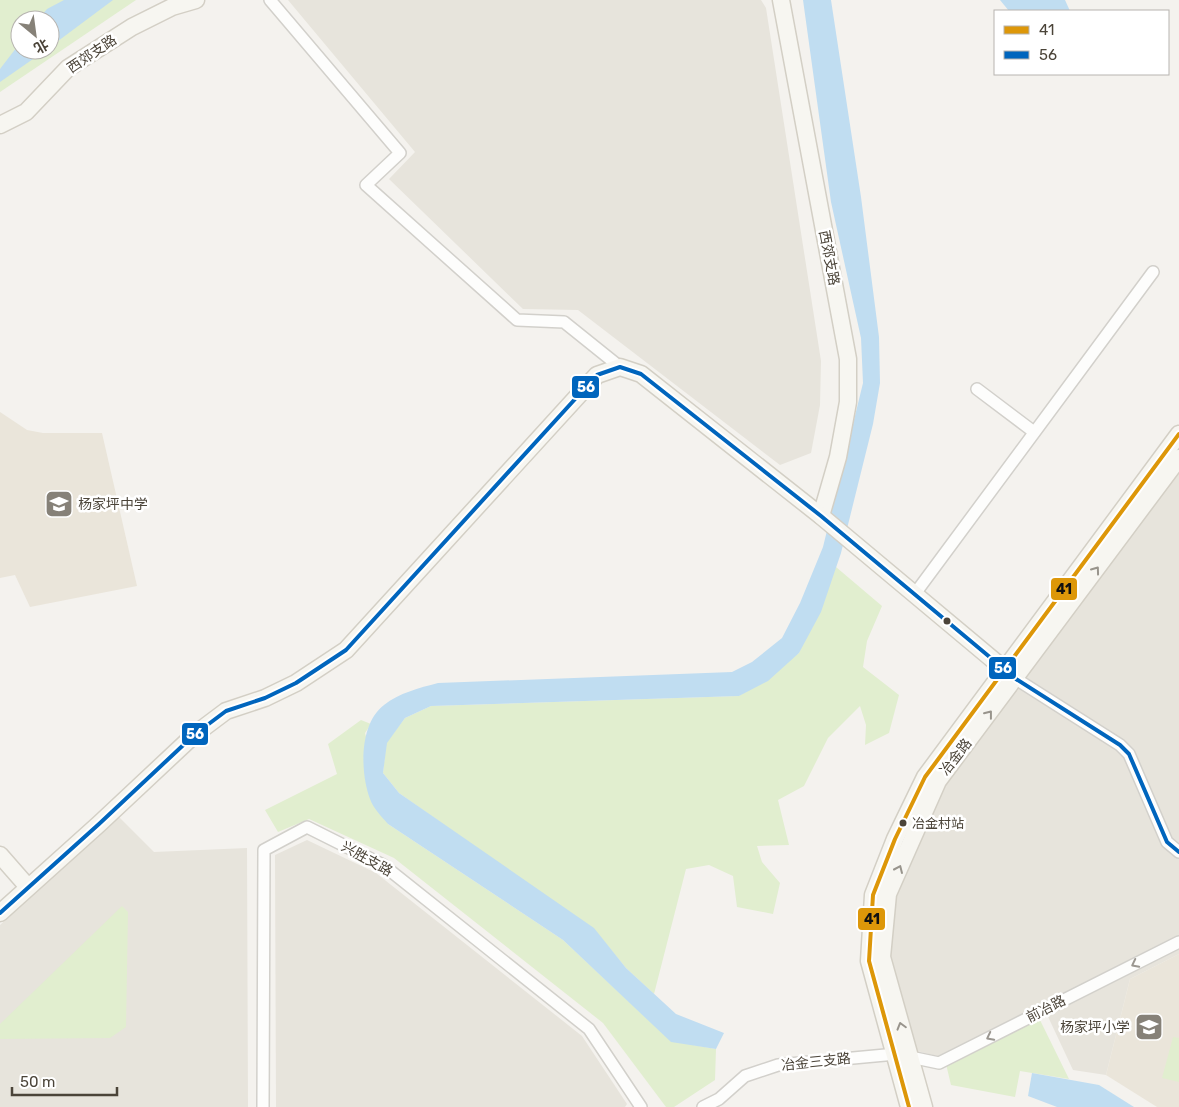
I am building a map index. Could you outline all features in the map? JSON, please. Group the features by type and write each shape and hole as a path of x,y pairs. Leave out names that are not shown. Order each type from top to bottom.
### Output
{"street":[{"name":"西郊支路","path":"0,125 26,112 68,68 108,42 172,7 196,0"},
{"path":"270,0 400,153 366,185 517,320 564,322 620,367 641,374 821,516 1010,675 1120,745 1129,754 1167,842 1179,852"},
{"name":"西郊支路","path":"781,0 848,359 848,402 840,448 821,516"},
{"path":"914,595 1153,272"},
{"path":"0,913 194,735 226,711 265,698 296,683 346,650 597,375 620,367"},
{"path":"977,389 1034,432"},
{"name":"冶金路","path":"1010,675 1179,434"},
{"name":"冶金路","path":"924,1107 903,1056 869,961 873,895 896,839 925,777 1010,675 1179,458"},
{"name":"兴胜支路","path":"263,1107 264,850 306,827 383,864 589,1029 641,1107"},
{"path":"0,855 28,887"},
{"name":"前冶路","path":"903,1056 939,1063 1179,942"},
{"name":"冶金路","path":"903,1056 909,1107"},
{"name":"冶金三支路","path":"703,1107 719,1099 745,1076 778,1065 903,1056"}],"shaded area":[{"path":"288,0 761,0 766,8 821,361 820,405 811,453 780,465 578,310 523,309 389,179 415,152"},
{"name":"杨家坪中学","path":"0,412 27,430 43,433 102,433 137,586 30,607 15,575 0,578"},
{"path":"1179,466 1179,954 1130,979 1106,1075 1073,1070 1043,1006 941,1057 917,1051 889,957 895,899 942,782"},
{"path":"118,816 154,852 247,848 248,1107 0,1107 0,925"},
{"path":"307,840 376,873 582,1036 627,1104 625,1107 276,1107 275,855"},
{"name":"杨家坪小学","path":"1179,954 1179,1107 1157,1107 1106,1075 1130,979"}],"green space":[{"path":"0,0 136,0 60,51 60,10 10,10 10,60 47,60 0,92"},
{"path":"836,567 882,606 867,641 863,667 899,695 889,733 865,745 866,725 860,706 828,738 804,786 778,800 789,845 757,846 762,862 780,883 773,914 737,907 733,876 709,865 686,869 654,994 626,968 597,933 399,793 383,773 386,743 405,718 431,706 739,696 799,653"},
{"path":"361,720 371,724 365,733 388,824 563,940 671,1041 716,1049 715,1080 674,1107 666,1107 603,1023 394,858 309,819 278,832 265,810 337,774 328,744"},
{"path":"122,906 128,912 126,1027 110,1038 0,1039 0,1024"},
{"path":"1039,1018 1069,1079 1020,1071 1015,1097 951,1085 946,1064"},
{"path":"1173,1037 1179,1038 1179,1082 1162,1078"}],"water":[{"path":"64,0 113,0 60,40 60,10 47,9"},
{"path":"803,0 831,0 861,197 879,337 880,383 873,424 841,553 821,612 799,653 768,681 739,696 431,706 405,718 387,743 383,773 399,793 594,928 626,968 676,1014 724,1033 716,1049 671,1042 563,940 388,824 375,809 370,799 364,776 364,749 370,724 376,713 384,705 403,694 438,683 732,672 752,662 782,638 800,603 823,547 863,383 861,338 831,202"},
{"path":"1000,0 1065,0 1070,10 1008,10"},
{"path":"10,56 10,60 32,60 0,82 0,69"},
{"path":"1032,1073 1099,1085 1134,1107 1057,1107 1028,1096"}],"transit line":[{"name":"56","path":"0,913 194,735 226,711 265,698 296,683 346,650 597,375 620,367 641,374 821,516 1016,679 1120,745 1129,754 1167,842 1179,852"},
{"name":"41","path":"909,1107 869,961 873,895 895,839 925,777 1179,434"}],"place":[{"name":"杨家坪中学","path":"59,504"},
{"name":"冶金村站","path":"903,823"},
{"name":"杨家坪小学","path":"1149,1027"}]}
